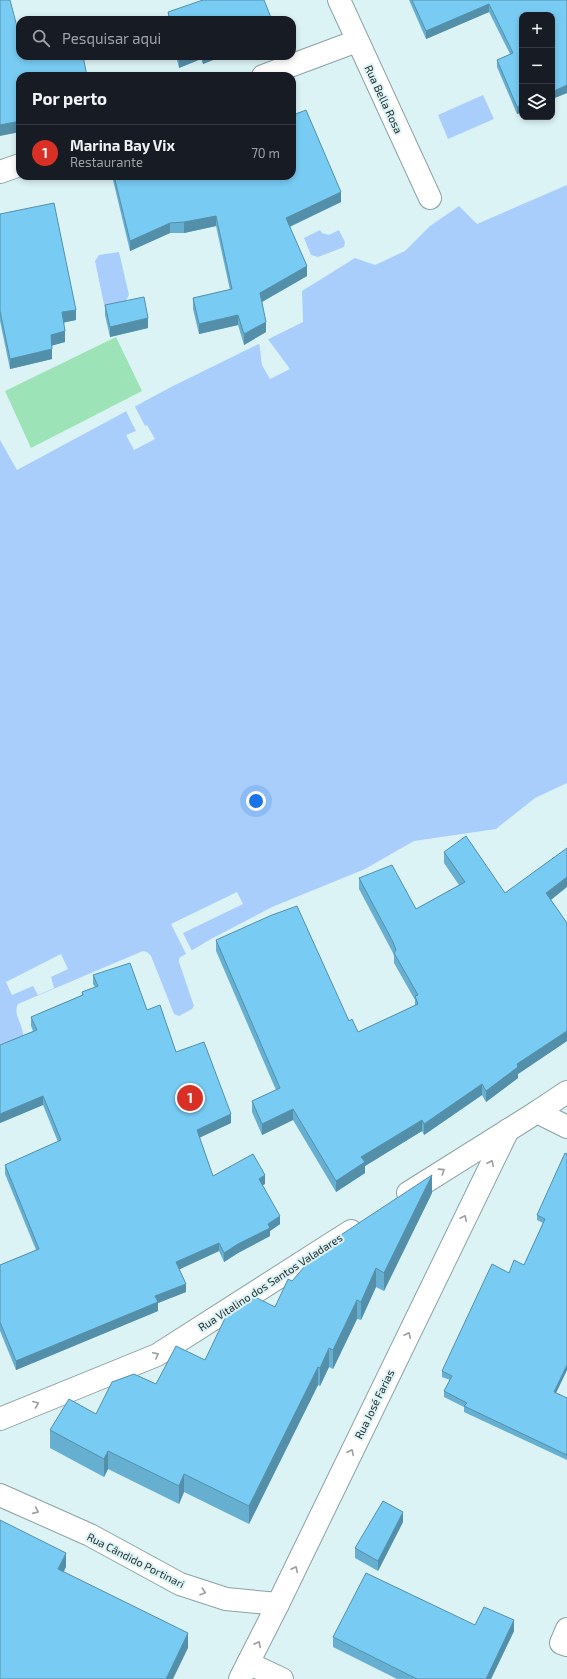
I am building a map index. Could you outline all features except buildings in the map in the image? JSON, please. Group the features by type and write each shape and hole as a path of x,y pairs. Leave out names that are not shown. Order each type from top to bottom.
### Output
{"street":[{"name":"Rua Bella Rosa","path":"339,0 430,198"},
{"path":"274,72 357,41"},
{"path":"0,172 16,166"},
{"path":"388,1206 567,1092"},
{"path":"537,1112 567,1127"},
{"name":"Rua José Farias","path":"244,1671 278,1604 508,1129"},
{"name":"Rua Vitalino dos Santos Valadares","path":"0,1419 157,1355 369,1218"},
{"name":"Rua Cândido Portinari","path":"0,1495 90,1536 180,1584 226,1599 278,1604"},
{"path":"567,1629 561,1643 567,1645"},
{"path":"244,1671 282,1679"}],"green space":[{"path":"116,337 142,391 31,448 5,391"}],"water":[{"path":"483,95 494,119 448,139 438,115"},
{"path":"567,185 567,783 535,798 496,829 414,841 365,869 272,907 211,939 179,958 194,1006 192,1009 179,1016 174,1014 151,956 147,952 143,951 18,1004 17,1016 22,1029 23,1038 0,1049 0,440 17,470 171,387 303,322 302,291 355,258 375,265 405,251 430,226 459,206 477,224"},
{"path":"320,230 322,233 329,235 339,230 345,242 344,247 318,257 311,255 304,238"},
{"path":"119,252 129,295 123,306 105,309 95,261 99,255"}],"pier":[{"path":"267,338 290,369 270,379 262,365 259,341"},
{"path":"134,405 145,426 147,425 155,439 134,450 126,435 136,431 125,409"},
{"path":"237,892 243,904 183,933 192,951 186,954 171,924"},
{"path":"61,954 68,969 51,977 54,988 38,995 33,986 12,995 6,982"}],"place":[{"name":"Marina Bay Vix","path":"190,1098"}]}
